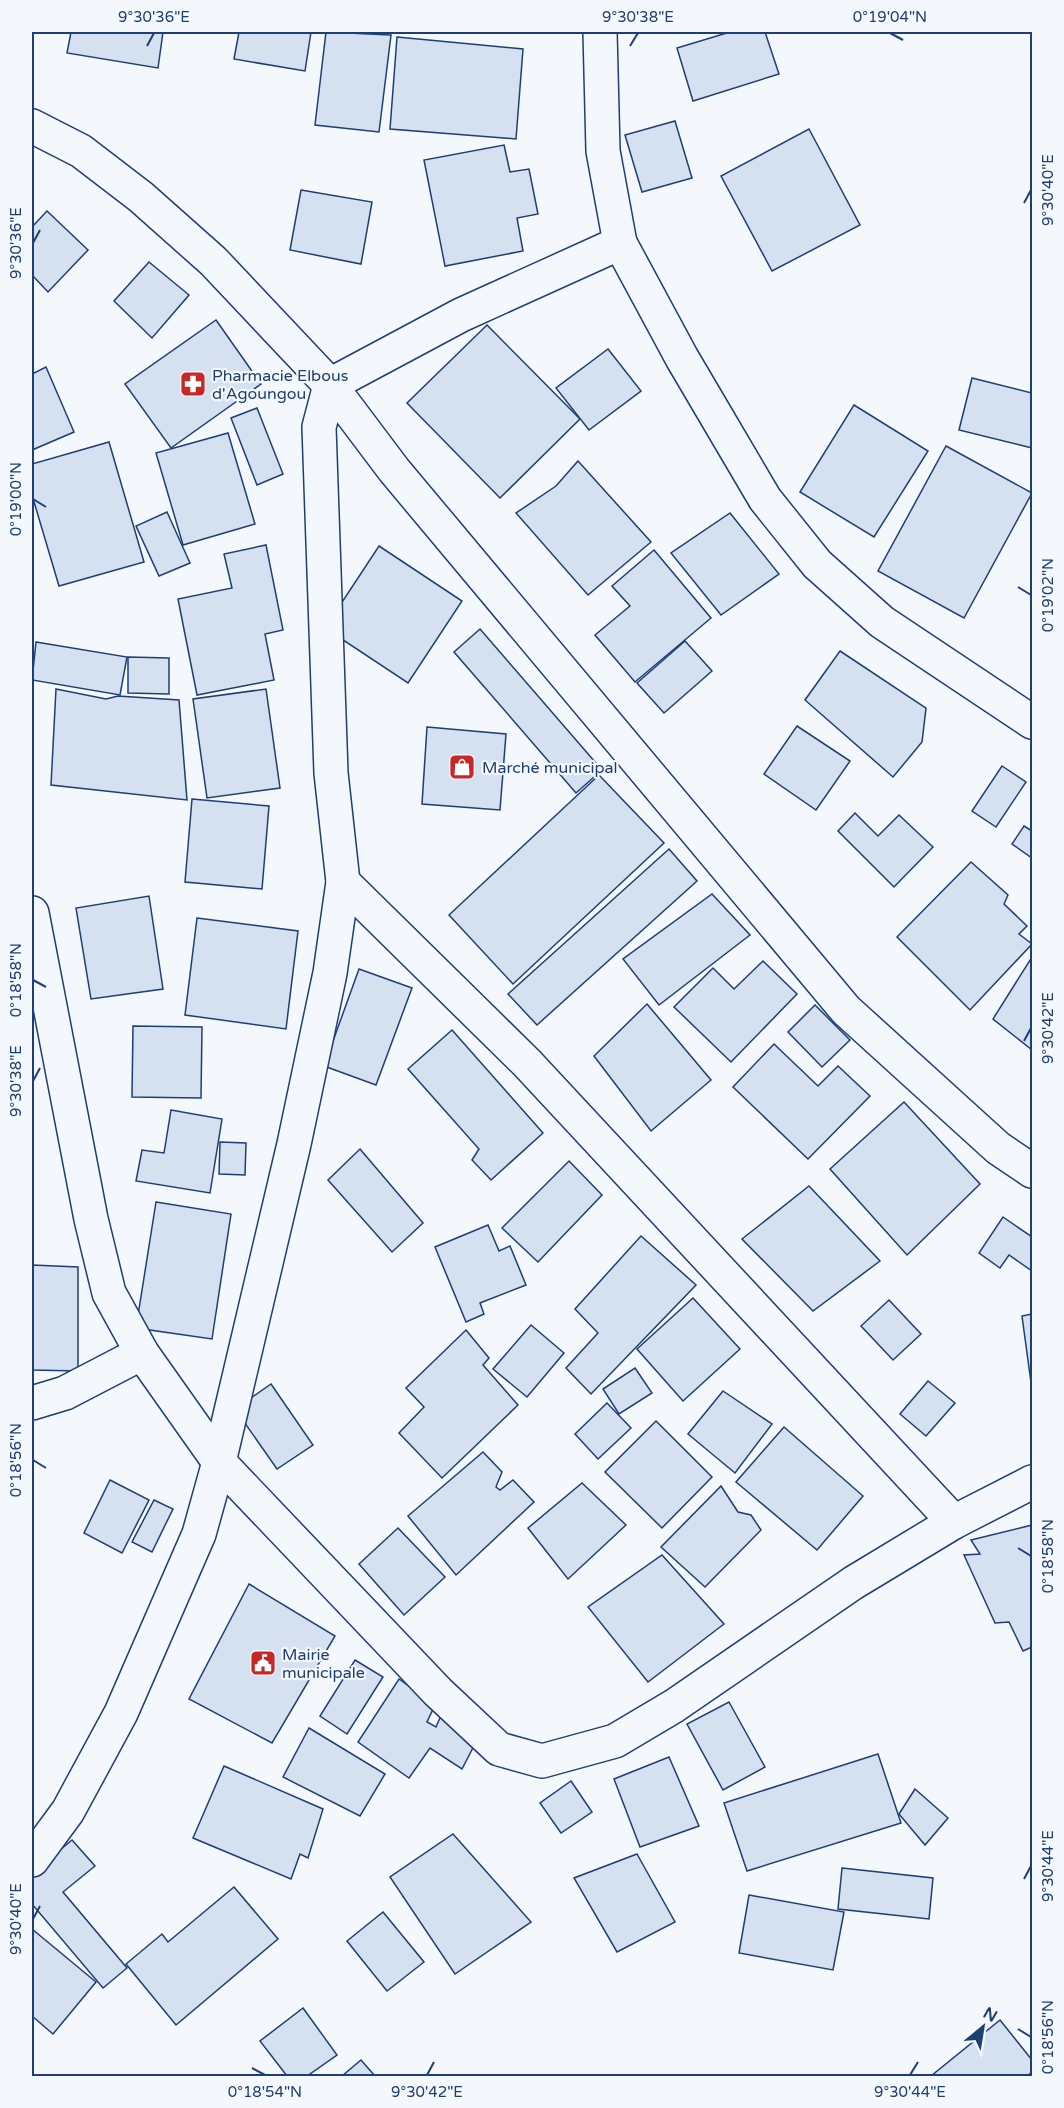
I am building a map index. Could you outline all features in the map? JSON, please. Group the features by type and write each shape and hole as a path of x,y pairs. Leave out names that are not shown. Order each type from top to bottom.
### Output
{"street":[{"path":"600,32 603,151 620,243 682,358 765,499 818,564 882,622 1032,722"},
{"path":"32,126 81,151 141,197 213,261 330,385 394,470 846,1010 998,1148 1032,1172"},
{"path":"32,1860 68,1811 121,1713 199,1534 219,1462 294,1144 330,973 342,882 331,773 319,427 330,385 461,315 620,243"},
{"path":"342,882 527,1063 954,1522"},
{"path":"32,913 91,1219 109,1293 142,1353 219,1462 438,1692 499,1749 542,1761 615,1742 674,1706 853,1583 954,1522 1032,1482"},
{"path":"32,1404 64,1393 142,1353"}],"building":[{"path":"71,32 163,32 158,68 67,53"},
{"path":"239,32 311,32 305,71 234,59"},
{"path":"326,32 391,35 379,132 315,125"},
{"path":"730,32 765,32 779,74 693,101 677,48"},
{"path":"397,37 523,49 516,139 390,129"},
{"path":"675,121 692,178 642,192 625,135"},
{"path":"809,129 860,225 772,271 721,176"},
{"path":"504,145 510,172 529,169 538,214 517,218 523,251 445,266 424,160"},
{"path":"301,190 372,202 361,264 290,250"},
{"path":"47,211 88,250 48,292 32,275 32,227"},
{"path":"149,262 189,295 152,338 114,301"},
{"name":"Pharmacie Elbous d'Agoungou","path":"216,320 261,384 171,448 125,384"},
{"path":"487,325 580,419 500,498 407,403"},
{"path":"608,349 641,391 589,430 556,388"},
{"path":"46,367 74,432 32,450 32,374"},
{"path":"972,378 1032,393 1032,448 959,430"},
{"path":"854,405 928,451 874,537 800,492"},
{"path":"257,408 283,474 257,485 231,418"},
{"path":"228,433 255,524 183,545 156,453"},
{"path":"109,442 144,562 59,586 32,495 32,464"},
{"path":"946,446 1032,493 964,618 878,571"},
{"path":"578,461 651,542 588,595 516,513 556,486"},
{"path":"167,512 190,563 159,576 136,526"},
{"path":"730,513 779,574 721,615 671,553"},
{"path":"266,545 283,630 265,634 274,680 197,695 178,599 232,588 224,554"},
{"path":"379,546 462,601 408,683 325,628"},
{"path":"654,550 711,618 635,682 595,635 630,606 612,586"},
{"path":"480,629 602,770 576,793 454,652"},
{"path":"685,641 712,671 664,713 637,683"},
{"path":"36,642 127,657 120,695 32,680"},
{"path":"840,651 926,708 922,742 893,777 805,700"},
{"path":"128,657 169,658 169,694 128,693"},
{"path":"56,689 106,699 118,696 179,700 187,800 51,785"},
{"path":"266,689 280,788 207,798 193,699"},
{"path":"797,726 850,761 816,810 764,774"},
{"path":"427,727 506,734 500,810 422,804"},
{"path":"1002,766 1026,782 996,827 972,811"},
{"path":"599,775 664,843 513,984 449,915"},
{"path":"192,799 269,806 262,889 185,882"},
{"path":"855,813 878,836 899,815 933,847 894,887 838,831"},
{"path":"1024,826 1032,831 1032,858 1012,844"},
{"path":"669,849 697,881 537,1025 508,994"},
{"path":"971,862 1008,895 1004,904 1027,926 1019,934 1032,944 970,1010 897,937"},
{"path":"712,894 750,935 659,1005 623,959"},
{"path":"149,896 163,989 91,999 76,908"},
{"path":"197,918 298,931 286,1029 185,1015"},
{"path":"1032,957 1032,1050 993,1019"},
{"path":"763,961 797,994 731,1062 674,1007 713,968 734,989"},
{"path":"359,969 412,988 376,1085 324,1066"},
{"path":"647,1004 711,1080 651,1131 594,1056"},
{"path":"815,1005 850,1040 822,1067 788,1032"},
{"path":"133,1026 202,1027 201,1098 132,1097"},
{"path":"452,1030 543,1133 491,1180 472,1160 479,1149 408,1069"},
{"path":"774,1044 818,1086 838,1066 870,1096 808,1159 733,1087"},
{"path":"904,1102 980,1184 907,1255 830,1169"},
{"path":"171,1110 222,1119 210,1193 136,1181 142,1150 164,1153"},
{"path":"220,1142 246,1143 245,1175 219,1174"},
{"path":"360,1149 423,1223 392,1252 328,1180"},
{"path":"569,1161 602,1195 538,1262 502,1228"},
{"path":"809,1186 880,1261 813,1311 742,1239"},
{"path":"156,1202 231,1214 212,1339 136,1328"},
{"path":"1003,1217 1032,1237 1032,1271 1009,1255 1000,1268 979,1253"},
{"path":"488,1225 499,1251 510,1246 526,1285 480,1303 484,1314 466,1322 435,1247"},
{"path":"641,1236 696,1285 591,1394 566,1368 598,1333 575,1309"},
{"path":"32,1265 78,1267 78,1371 32,1370"},
{"path":"693,1298 740,1349 683,1401 637,1349"},
{"path":"889,1300 921,1334 893,1360 861,1326"},
{"path":"1032,1314 1032,1390 1022,1316"},
{"path":"531,1325 564,1353 527,1397 493,1369"},
{"path":"466,1330 489,1358 483,1365 518,1405 442,1478 399,1433 424,1407 406,1388"},
{"path":"635,1368 652,1393 619,1414 603,1389"},
{"path":"928,1381 955,1403 926,1436 900,1414"},
{"path":"271,1384 313,1445 277,1469 235,1409"},
{"path":"723,1391 772,1424 735,1473 688,1434"},
{"path":"607,1403 631,1428 598,1459 575,1434"},
{"path":"656,1421 712,1477 662,1528 605,1472"},
{"path":"784,1427 863,1496 817,1550 736,1482"},
{"path":"483,1452 502,1472 496,1487 500,1490 513,1480 534,1502 456,1575 408,1516"},
{"path":"110,1480 149,1500 122,1553 84,1533"},
{"path":"582,1483 626,1525 568,1579 528,1528"},
{"path":"721,1486 738,1512 751,1515 761,1530 705,1587 661,1547"},
{"path":"154,1500 173,1509 152,1552 132,1542"},
{"path":"1032,1525 1032,1647 1023,1651 1009,1622 995,1623 964,1555 980,1554 971,1540"},
{"path":"398,1528 445,1577 404,1615 359,1564"},
{"path":"662,1555 724,1624 648,1682 588,1607"},
{"path":"249,1584 335,1636 272,1743 189,1699"},
{"path":"355,1660 383,1677 347,1734 320,1716"},
{"path":"399,1679 435,1705 427,1722 436,1727 443,1711 479,1736 462,1769 430,1748 409,1778 358,1742"},
{"path":"729,1702 765,1767 723,1790 687,1724"},
{"path":"309,1728 385,1774 360,1816 283,1777"},
{"path":"878,1754 901,1823 747,1871 724,1803"},
{"path":"669,1757 699,1826 640,1847 614,1779"},
{"path":"224,1766 323,1809 308,1858 300,1854 291,1879 193,1838"},
{"path":"571,1781 592,1812 561,1833 540,1803"},
{"path":"915,1789 948,1818 925,1845 899,1814"},
{"path":"453,1834 531,1922 455,1974 390,1877"},
{"path":"72,1840 95,1866 63,1892 127,1968 103,1988 32,1904 32,1873"},
{"path":"637,1854 675,1922 617,1952 574,1878"},
{"path":"842,1868 933,1878 929,1919 838,1909"},
{"path":"234,1887 278,1939 176,2025 126,1964 162,1934 168,1942"},
{"path":"749,1895 844,1912 833,1970 739,1953"},
{"path":"383,1912 424,1962 387,1991 347,1941"},
{"path":"32,1929 96,1982 53,2034 32,2016"},
{"path":"303,2008 337,2055 307,2076 287,2076 260,2041"},
{"path":"1000,2020 1032,2060 1032,2072 1027,2076 931,2076"},
{"path":"361,2060 375,2076 342,2076"}],"place":[{"name":"Pharmacie Elbous d'Agoungou","path":"193,384"},
{"name":"Marché municipal","path":"462,767"},
{"name":"Mairie municipale","path":"263,1663"}]}
